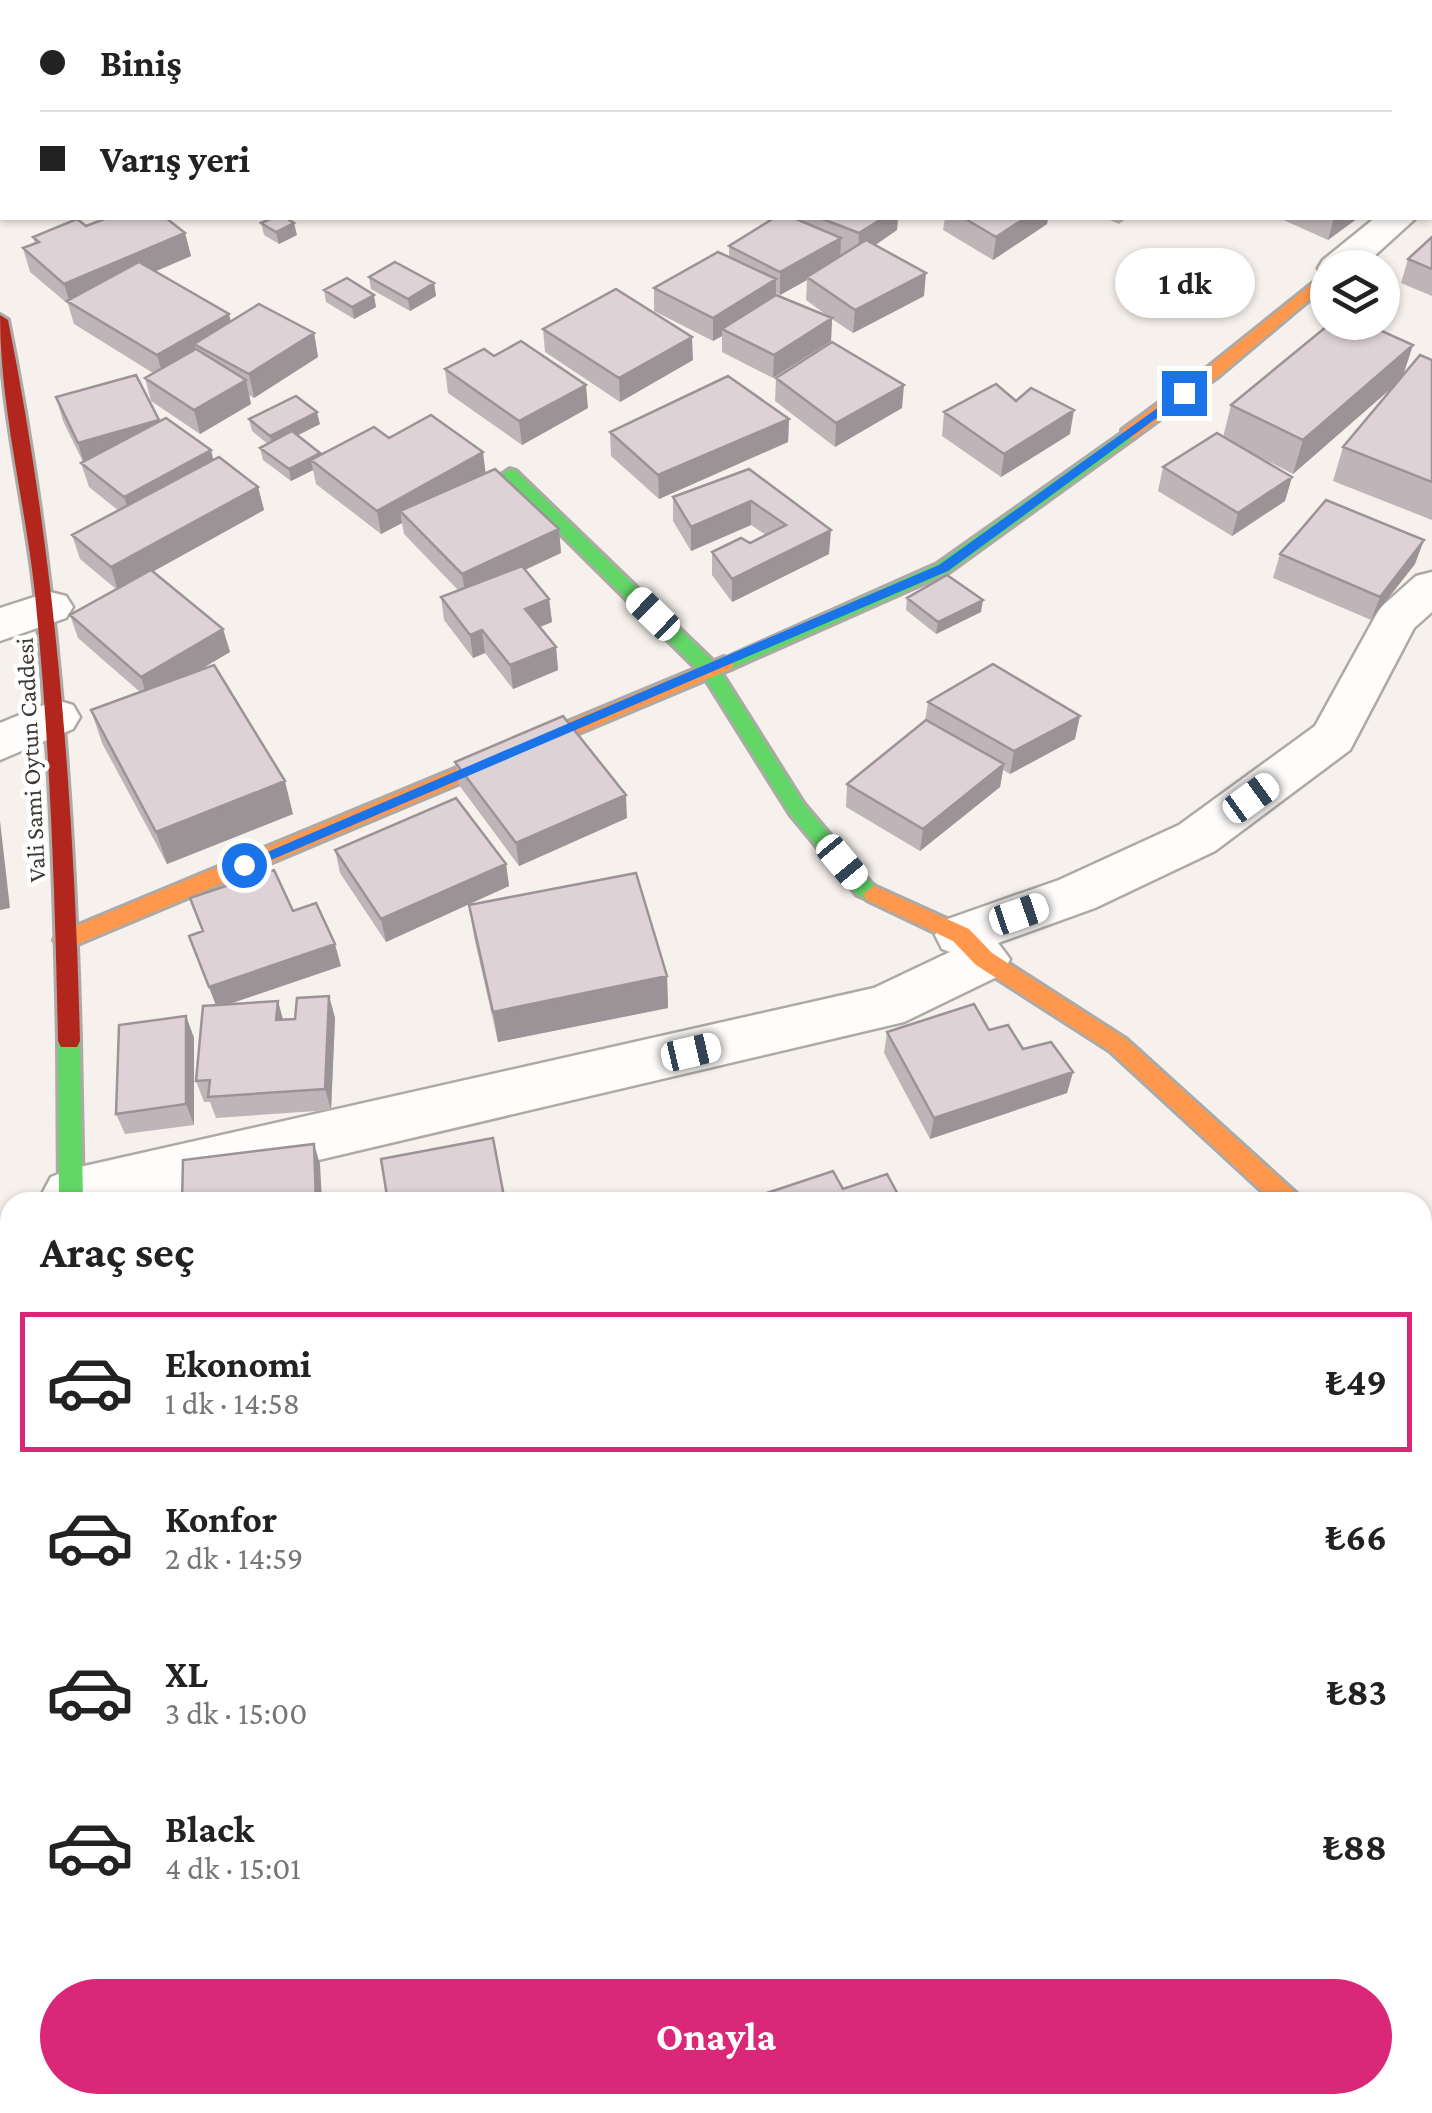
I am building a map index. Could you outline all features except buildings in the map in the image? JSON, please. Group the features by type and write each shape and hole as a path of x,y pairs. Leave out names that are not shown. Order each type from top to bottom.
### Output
{"street":[{"path":"1359,250 1395,220"},
{"path":"65,940 944,568 1214,371 1310,291"},
{"name":"Vali Sami Oytun Caddesi","path":"1,328 32,463 50,607 65,940 71,1192"},
{"path":"510,475 710,670 797,809 864,889 972,947 1118,1044 1279,1192"},
{"path":"97,1192 884,1007 972,947 1197,838 1332,738 1396,620 1432,587"},
{"path":"0,625 50,607"},
{"path":"0,742 56,716"}],"traffic: fast":[{"path":"724,664 943,568 1128,434"},
{"path":"510,475 710,670 797,809 864,889 874,894"},
{"path":"69,1041 71,1192"}],"traffic: slow":[{"path":"1128,434 1214,371 1310,291"},
{"path":"65,940 724,664"},
{"path":"874,894 961,935 984,959 1118,1045 1279,1192"}],"traffic: jam":[{"path":"0,320 18,411 44,590 64,858 69,1041"}],"route":[{"path":"244,865 944,568 1184,393"}]}
